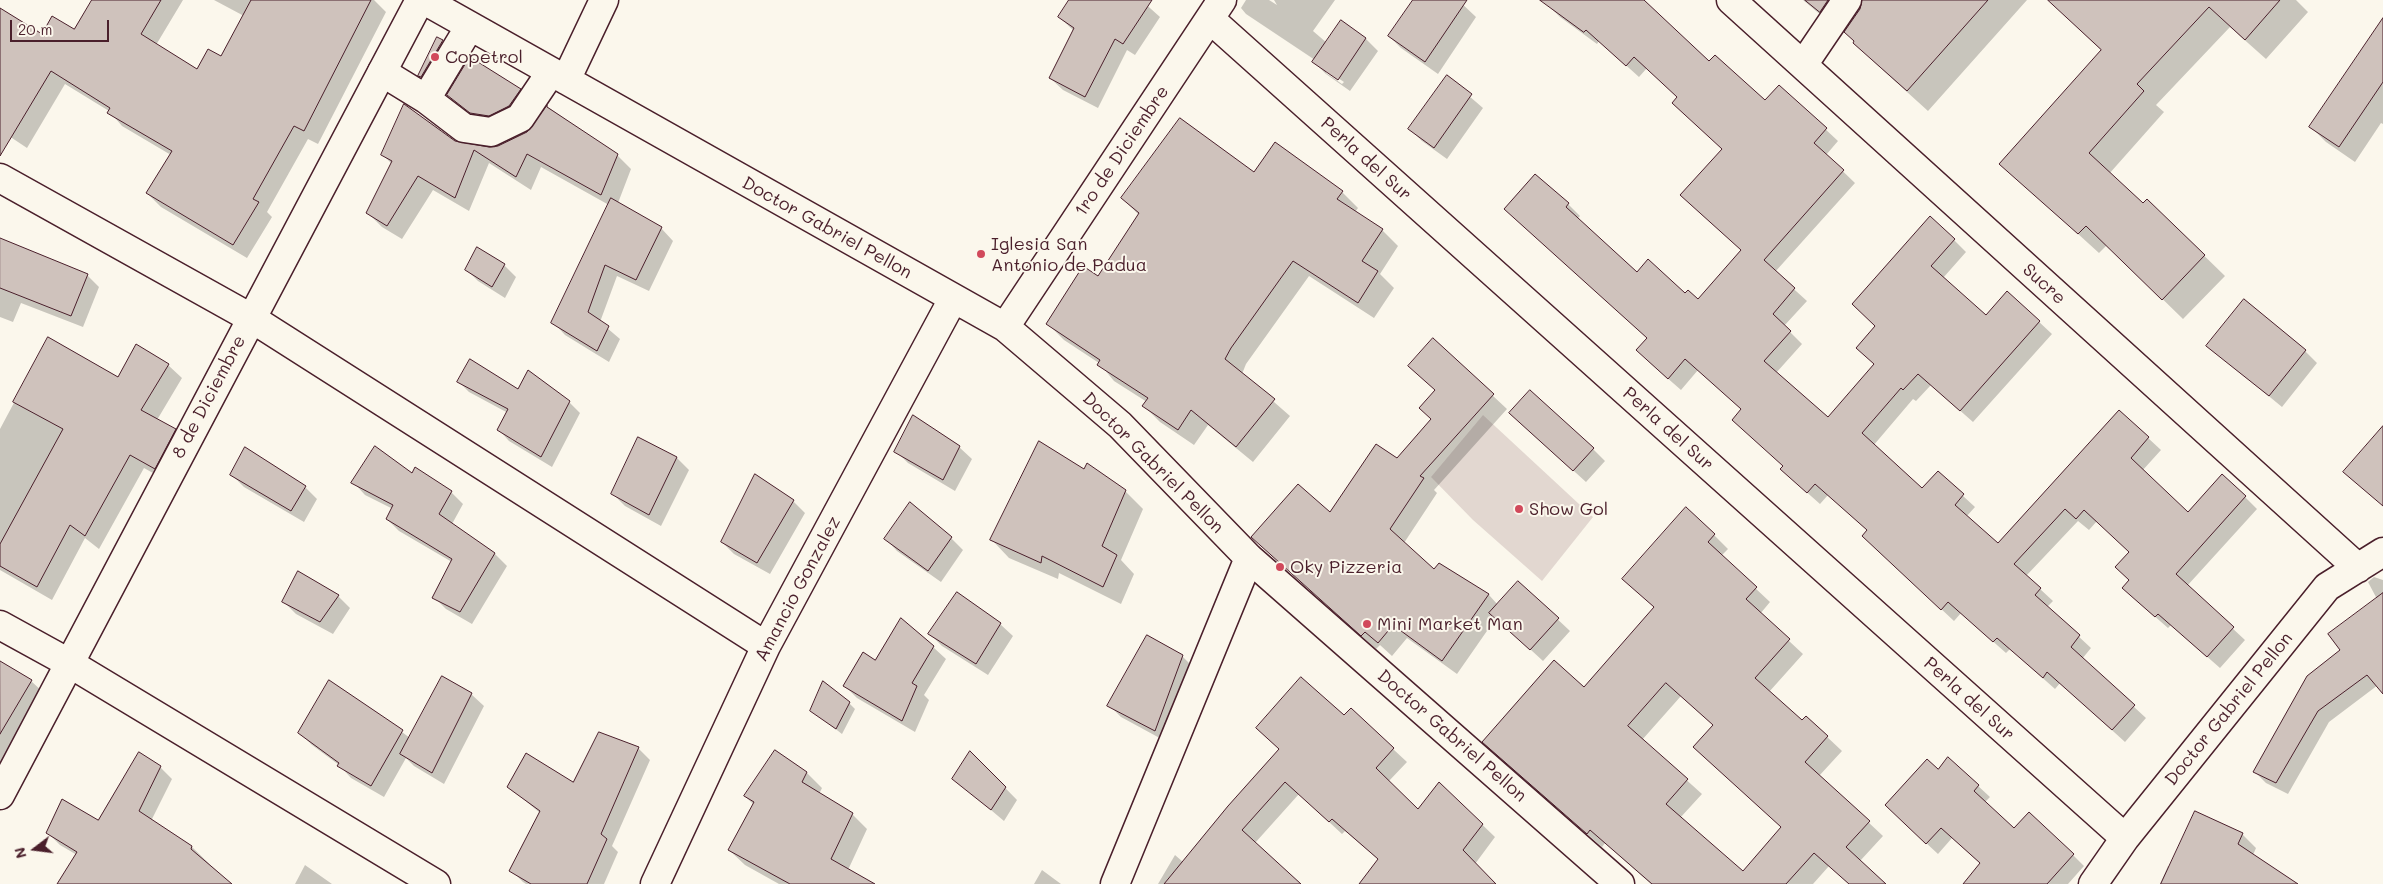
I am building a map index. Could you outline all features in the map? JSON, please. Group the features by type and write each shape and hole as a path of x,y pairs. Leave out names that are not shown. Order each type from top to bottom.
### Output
{"street":[{"name":"Doctor Gabriel Pellon","path":"422,0 1005,327 1120,425 1249,558 1620,884"},
{"name":"8 de Diciembre","path":"0,795 250,318 422,0"},
{"path":"382,72 426,99 464,128 491,132 520,118 558,76 604,0"},
{"name":"Sucre","path":"1731,0 2358,568"},
{"path":"1803,65 1846,0"},
{"name":"1ro de Diciembre","path":"1005,327 1216,10"},
{"name":"Perla del Sur","path":"1216,10 2125,838"},
{"path":"426,99 470,26"},
{"path":"0,178 250,318 766,646"},
{"name":"Amancio Gonzalez","path":"655,884 766,646 953,299"},
{"name":"Doctor Gabriel Pellon","path":"2093,884 2125,838 2328,587 2383,552"},
{"path":"1116,884 1249,558"},
{"path":"0,625 69,663 436,884"}],"shaded area":[{"path":"1483,415 1593,517 1542,581 1473,520 1431,477"}],"building":[{"path":"92,0 161,0 141,34 197,69 208,49 221,56 251,0 371,0 304,131 294,126 253,199 259,202 233,245 146,193 172,151 107,113 110,108 51,71 0,156 0,8 42,34 52,16 74,29"},
{"path":"1069,0 1152,0 1123,44 1115,39 1085,97 1049,78 1074,28 1058,17"},
{"path":"1413,0 1467,0 1425,62 1388,36"},
{"path":"1540,0 1644,0 1709,61 1715,55 1765,100 1779,85 1827,128 1814,143 1844,170 1764,260 1795,288 1773,314 1791,331 1764,361 1828,417 1874,364 1856,348 1875,326 1852,304 1930,216 1955,239 1931,266 1986,315 2007,291 2040,321 1960,411 1918,374 1903,390 1901,388 1862,433 1922,488 1938,471 1964,494 1955,505 1998,543 2119,410 2149,437 2131,458 2188,512 2222,474 2246,496 2176,574 2234,627 2207,657 2158,614 2155,617 2122,588 2129,580 2115,567 2129,552 2084,510 2076,519 2065,509 2014,564 2041,588 2035,595 2080,635 2071,647 2135,705 2112,730 2047,672 2043,678 1997,638 1993,642 1948,602 1941,610 1862,536 1867,530 1815,484 1807,493 1780,469 1783,466 1732,420 1741,409 1685,359 1668,379 1636,350 1647,338 1504,209 1535,174 1569,203 1566,207 1637,272 1648,259 1685,293 1688,290 1698,299 1741,250 1680,195 1722,149 1672,103 1677,97 1634,57 1626,66 1586,30 1584,32"},
{"path":"1805,0 1828,0 1820,12"},
{"path":"1862,0 1988,0 1907,91 1853,43 1854,41 1844,32 1860,9"},
{"path":"2048,0 2280,0 2245,40 2209,7 2137,84 2144,91 2089,153 2143,203 2147,199 2205,255 2162,300 2086,226 2078,234 1999,164 2101,50"},
{"path":"2383,18 2383,82 2339,147 2309,127"},
{"path":"1341,20 1366,38 1338,80 1312,62"},
{"path":"437,37 443,40 421,77 418,76"},
{"path":"470,57 521,89 509,106 489,116 470,113 447,95"},
{"path":"1447,75 1472,94 1434,148 1408,129"},
{"path":"404,104 455,141 489,147 498,146 527,132 547,105 547,107 618,154 601,195 527,154 516,177 474,150 455,198 418,176 387,226 366,213 392,161 381,155"},
{"path":"1180,118 1254,172 1275,142 1343,191 1337,199 1383,229 1362,261 1378,271 1358,303 1293,261 1231,348 1225,359 1275,399 1236,447 1191,410 1178,430 1142,406 1148,398 1097,365 1100,360 1046,324 1083,266 1098,276 1139,213 1121,198"},
{"path":"611,198 662,227 636,280 605,265 588,312 609,326 597,351 551,323"},
{"path":"0,238 88,274 71,316 0,288"},
{"path":"477,247 505,264 492,287 465,270"},
{"path":"2244,299 2306,350 2269,396 2206,346"},
{"path":"48,337 118,377 136,344 169,364 141,410 176,429 155,469 130,455 85,536 70,525 37,587 0,566 0,544 63,429 13,402"},
{"path":"1433,338 1494,394 1420,476 1424,478 1390,529 1434,569 1439,563 1489,594 1442,661 1393,625 1378,643 1365,632 1361,636 1251,537 1298,484 1330,512 1376,444 1397,458 1431,419 1419,408 1435,390 1408,366"},
{"path":"470,359 518,389 528,370 570,401 541,457 497,430 508,409 457,382"},
{"path":"1530,390 1594,448 1573,471 1509,413"},
{"path":"913,415 960,446 943,480 894,452"},
{"path":"2383,426 2383,506 2343,472"},
{"path":"638,437 677,457 649,515 611,494"},
{"path":"1039,441 1084,469 1087,463 1126,490 1102,546 1117,555 1103,587 1042,556 1041,563 990,540"},
{"path":"375,446 412,473 415,467 452,491 439,514 495,553 460,612 432,598 452,559 386,519 393,505 351,483"},
{"path":"245,447 306,486 291,511 230,475"},
{"path":"755,474 794,500 757,563 721,542"},
{"path":"910,502 952,537 928,571 884,539"},
{"path":"1686,507 1715,534 1708,542 1757,587 1746,599 1790,639 1755,678 1802,720 1806,716 1828,736 1805,762 1870,821 1846,847 1886,884 1849,884 1814,853 1786,884 1652,884 1590,830 1587,834 1482,742 1554,660 1584,687 1654,607 1622,579","holes":["1666,683 1713,725 1693,747 1781,827 1743,871 1666,804 1688,779 1628,726"]},
{"path":"298,571 339,595 320,622 282,602"},
{"path":"1518,581 1559,618 1530,650 1489,613"},
{"path":"957,592 1001,623 976,664 928,634"},
{"path":"2383,593 2383,694 2367,675 2318,711 2276,783 2253,772 2307,676 2340,650 2328,634"},
{"path":"901,618 934,646 912,683 917,686 902,721 843,686 863,652 875,660"},
{"path":"1147,635 1183,655 1155,731 1107,706"},
{"path":"0,661 32,680 0,734"},
{"path":"442,676 472,693 432,773 400,754"},
{"path":"1301,677 1344,715 1351,708 1394,748 1376,768 1418,809 1439,782 1483,824 1463,850 1496,884 1359,884 1378,859 1332,819 1329,822 1285,782 1242,830 1301,884 1164,884 1228,806 1279,749 1256,728"},
{"path":"329,680 403,730 371,786 337,766 339,763 298,733"},
{"path":"823,681 850,702 836,729 810,711"},
{"path":"599,732 639,747 601,834 607,839 587,884 531,884 509,871 540,811 507,787 526,753 573,782"},
{"path":"775,750 807,772 802,782 853,813 831,859 875,884 790,884 728,850 754,802 744,796"},
{"path":"970,751 1006,787 991,810 952,779"},
{"path":"139,752 161,766 139,811 192,846 191,849 232,884 57,884 77,852 46,833 62,799 98,820"},
{"path":"1948,757 1979,785 1974,791 2014,828 2029,812 2074,854 2047,884 1963,884 1980,863 1941,828 1926,844 1885,805 1927,759 1938,769"},
{"path":"2195,811 2243,833 2238,844 2298,884 2161,884"}],"place":[{"name":"Copetrol","path":"435,57"},
{"name":"Iglesia San Antonio de Padua","path":"981,254"},
{"name":"Show Gol","path":"1519,509"},
{"name":"Oky Pizzeria","path":"1280,567"},
{"name":"Mini Market Man","path":"1367,624"}]}
